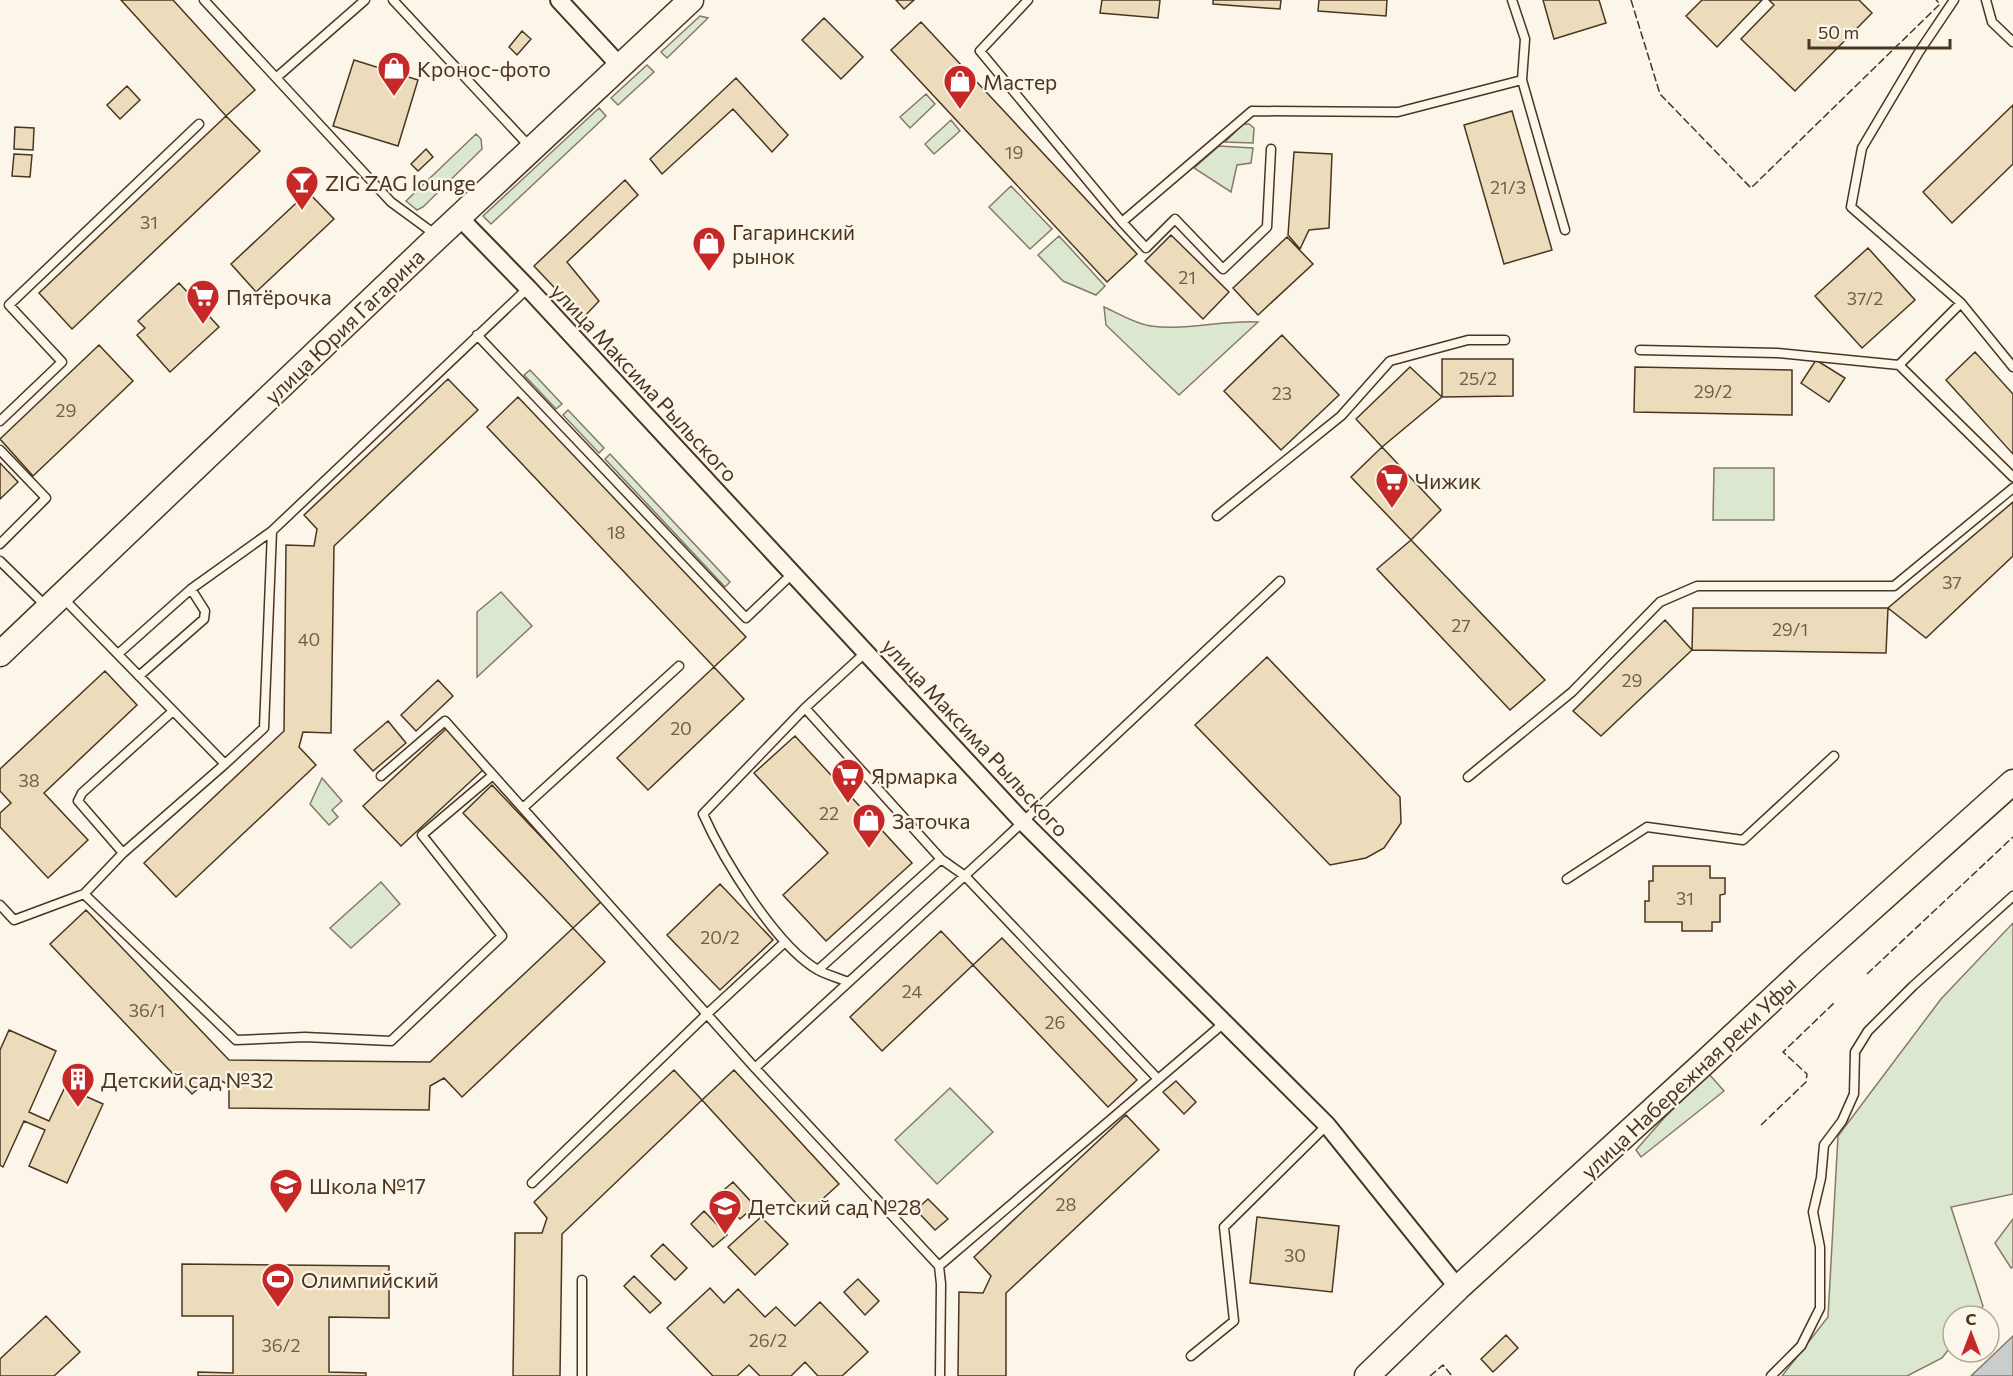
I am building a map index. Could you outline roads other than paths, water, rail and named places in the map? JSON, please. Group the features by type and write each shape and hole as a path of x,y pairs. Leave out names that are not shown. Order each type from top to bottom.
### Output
{"main road":[{"name":"улица Юрия Гагарина","path":"0,654 691,0"},
{"name":"улица Набережная реки Уфы","path":"1366,1376 1458,1288 1704,1064 1811,963 2013,782"}],"street":[{"path":"559,0 621,67"},
{"name":"улица Максима Рыльского","path":"460,218 528,288 1022,821 1326,1125 1458,1288"}],"lane":[{"path":"204,0 391,202 438,237"},
{"path":"277,77 365,0"},
{"path":"393,0 532,150"},
{"path":"1028,0 980,51 1146,248 1174,219 1223,269 1267,227 1271,149"},
{"path":"1512,0 1526,39 1522,81 1565,230"},
{"path":"1954,0 1919,52 1862,148 1851,207 1961,303 2013,367"},
{"path":"1986,0 1992,22 2013,42"},
{"path":"1122,222 1252,111 1398,112 1522,81"},
{"path":"0,421 62,362 9,305 198,124"},
{"path":"118,654 191,589 272,531 528,288"},
{"path":"1899,365 1961,303"},
{"path":"477,335 747,618 792,574"},
{"path":"1217,516 1341,416 1390,361 1468,340 1505,340"},
{"path":"1640,350 1777,353 1899,365 2013,477"},
{"path":"0,450 46,498 0,544"},
{"path":"1468,777 1572,692 1660,602 1697,586 1894,586 2013,489"},
{"path":"0,906 14,920 84,894 123,853 264,728 272,531"},
{"path":"0,561 118,654 225,764"},
{"path":"755,1068 1280,581"},
{"path":"139,676 204,619 205,611 191,589"},
{"path":"848,982 818,970 784,942 762,914 737,875 703,814 805,708 866,653"},
{"path":"524,807 680,666"},
{"path":"805,708 941,859 964,876 1158,1079"},
{"path":"123,853 78,801 82,794 173,711"},
{"path":"381,776 445,721 755,1068 939,1266 941,1284 940,1376"},
{"path":"1567,879 1647,826 1743,840 1834,756"},
{"path":"84,894 236,1040 305,1037 391,1041 502,936 422,835 493,775"},
{"path":"818,970 941,859"},
{"path":"1771,1376 1801,1346 1820,1308 1820,1247 1813,1212 1821,1178 1824,1145 1842,1121 1854,1094 1855,1052 1868,1031 1913,986 2013,896"},
{"path":"531,1184 784,942"},
{"path":"939,1266 1224,1023"},
{"path":"1191,1356 1234,1321 1224,1227 1326,1125"},
{"path":"582,1280 582,1376"}],"place":[{"name":"Кронос-фото","path":"394,97"},
{"name":"Мастер","path":"960,110"},
{"name":"ZIG ZAG lounge","path":"302,211"},
{"name":"Гагаринский рынок","path":"709,272"},
{"name":"Пятёрочка","path":"203,325"},
{"name":"Чижик","path":"1392,509"},
{"name":"Ярмарка","path":"848,804"},
{"name":"Заточка","path":"869,849"},
{"name":"Детский сад №32","path":"78,1108"},
{"name":"Школа №17","path":"286,1214"},
{"name":"Детский сад №28","path":"725,1235"},
{"name":"Олимпийский","path":"278,1308"}]}
